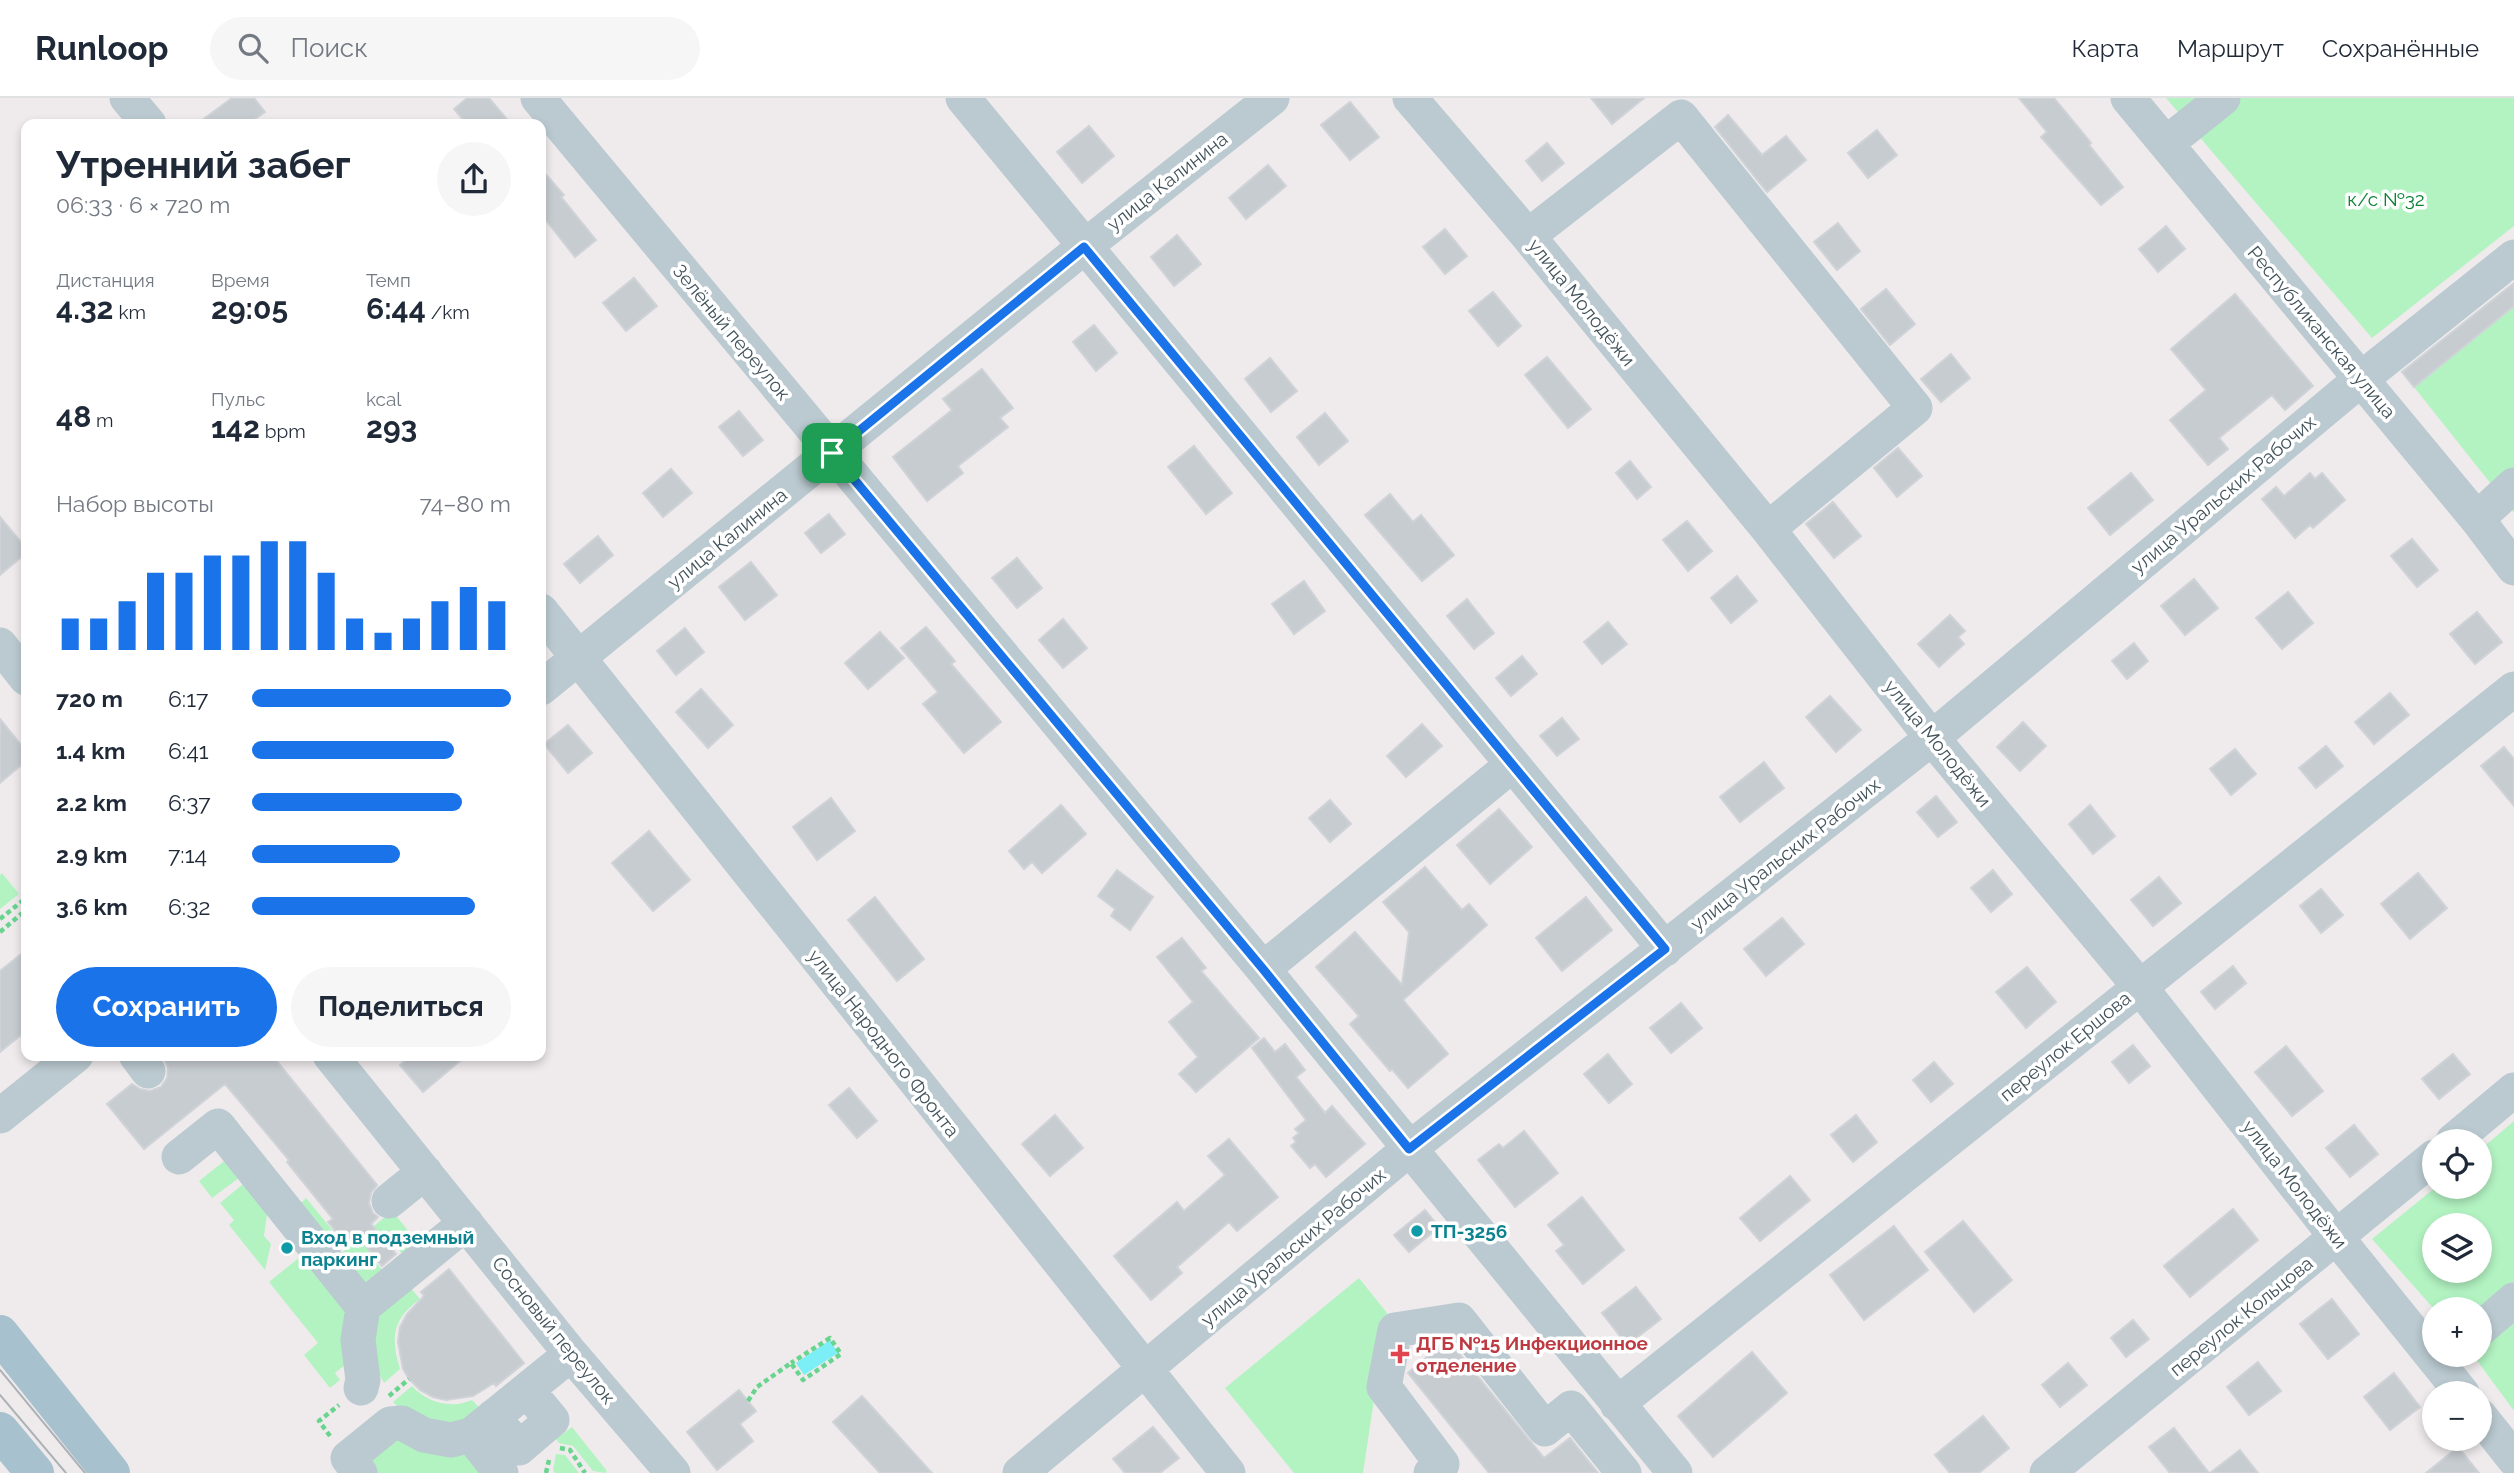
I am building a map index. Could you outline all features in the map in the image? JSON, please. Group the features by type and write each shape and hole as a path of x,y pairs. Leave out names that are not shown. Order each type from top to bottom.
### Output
{"main road":[{"path":"0,1334 111,1473"},
{"path":"0,1431 35,1473"}],"street":[{"path":"127,98 145,119"},
{"name":"Зелёный переулок","path":"538,98 1263,969 1675,1473"},
{"path":"963,98 1665,949"},
{"name":"улица Калинина","path":"546,684 1084,247 1272,98"},
{"name":"улица Молодёжи","path":"1410,98 1528,236 1768,529 1932,738 2140,987 2337,1238 2422,1333"},
{"name":"Республиканская улица","path":"2127,98 2477,519 2514,568"},
{"path":"2167,143 2223,98"},
{"path":"1528,236 1681,117 1915,408 1768,529"},
{"name":"улица Уральских Рабочих","path":"1020,1473 1409,1149 1932,738 2361,379 2514,257"},
{"path":"2477,519 2514,485"},
{"name":"улица Народного Фронта","path":"546,617 1144,1371 1228,1473"},
{"path":"0,645 21,672"},
{"name":"переулок Ершова","path":"1617,1404 2514,689"},
{"path":"1263,969 1512,765"},
{"path":"0,1116 69,1061"},
{"name":"Сосновый переулок","path":"335,1061 571,1354 673,1473"},
{"path":"2467,1129 2514,1090"},
{"path":"180,1157 218,1126 363,1307"},
{"path":"384,1194 420,1166"},
{"name":"переулок Кольцова","path":"2047,1473 2422,1167"},
{"path":"360,1388 363,1380 358,1340 363,1307 466,1223"},
{"path":"2492,1319 2514,1300"},
{"path":"1431,1473 1442,1464 1384,1387 1395,1330 1459,1320 1545,1429 1571,1408 1624,1473"},
{"path":"354,1466 390,1424 402,1423 424,1435 451,1440 482,1426 571,1354"},
{"path":"482,1426 501,1473"},
{"path":"2492,1431 2514,1459"}],"path":[{"path":"0,919 21,902"},
{"path":"0,932 21,914"},
{"path":"748,1401 757,1387 792,1363 830,1338 841,1354 803,1380 792,1363"},
{"path":"354,1466 319,1421 360,1388"},
{"path":"546,1473 551,1447 570,1450 584,1473"}],"green space":[{"name":"к/с №32","path":"2166,98 2514,98 2514,226 2372,338"},
{"path":"2514,306 2514,513 2414,387"},
{"path":"2,873 19,894 0,909 0,875"},
{"path":"2514,1121 2514,1411 2482,1367 2492,1367 2492,1297 2423,1297 2372,1239 2422,1198 2492,1199 2492,1140"},
{"path":"233,1154 247,1172 212,1198 199,1181"},
{"path":"248,1180 267,1215 264,1236 271,1244 265,1270 229,1225 234,1220 220,1203"},
{"path":"306,1198 343,1243 337,1248 300,1204"},
{"path":"392,1211 420,1245 405,1257 391,1241 371,1257 384,1272 371,1283 364,1283 340,1254"},
{"path":"306,1252 352,1310 345,1365 335,1373 340,1380 330,1388 304,1355 318,1343 269,1282"},
{"path":"1359,1278 1387,1313 1363,1473 1294,1473 1225,1388"},
{"path":"410,1287 420,1299 399,1321 395,1347 400,1369 384,1383 374,1364 375,1319"},
{"path":"412,1386 425,1397 440,1403 456,1404 472,1400 485,1413 449,1428 393,1402"},
{"path":"572,1427 607,1471 605,1473 593,1471 573,1446 559,1443 556,1439"},
{"path":"398,1431 471,1449 490,1473 373,1473 369,1454"},
{"path":"556,1454 565,1455 579,1473 555,1473 553,1470"}],"water":[{"path":"830,1340 838,1353 804,1375 796,1363"}],"building":[{"path":"232,98 254,98 265,112 255,119 204,119"},
{"path":"467,98 489,98 507,119 463,119 454,109"},
{"path":"1591,98 1644,98 1612,124"},
{"path":"2019,98 2054,98 2123,187 2101,205 2041,137 2047,132"},
{"path":"1350,102 1379,137 1350,160 1321,125"},
{"path":"1728,115 1762,155 1786,136 1806,160 1767,192 1715,127"},
{"path":"1089,126 1114,156 1082,183 1057,152"},
{"path":"1877,130 1897,155 1868,178 1848,153"},
{"path":"1547,143 1564,163 1542,181 1526,161"},
{"path":"1268,165 1286,186 1246,219 1229,198"},
{"path":"546,175 596,240 575,257 546,220"},
{"path":"1838,223 1860,251 1837,270 1814,242"},
{"path":"2166,226 2185,249 2158,272 2139,249"},
{"path":"1445,229 1467,256 1445,274 1423,247"},
{"path":"1177,235 1201,264 1174,286 1151,257"},
{"path":"634,278 657,306 626,331 603,303"},
{"path":"2514,283 2514,306 2414,387 2402,372"},
{"path":"1886,289 1915,324 1890,345 1861,309"},
{"path":"1493,292 1521,326 1498,346 1469,311"},
{"path":"2235,294 2313,386 2285,410 2272,395 2219,438 2228,449 2208,465 2170,420 2206,390 2171,349"},
{"path":"1094,325 1117,353 1096,371 1073,342"},
{"path":"1951,354 1970,378 1941,402 1921,379"},
{"path":"1547,357 1591,409 1568,428 1525,375"},
{"path":"1270,358 1297,391 1271,412 1245,379"},
{"path":"982,369 1013,408 1000,418 1008,427 958,466 963,473 927,501 893,457 952,410 943,399"},
{"path":"739,411 763,440 743,456 719,427"},
{"path":"1325,413 1348,441 1319,465 1297,437"},
{"path":"1194,446 1232,493 1206,514 1168,467"},
{"path":"1898,448 1922,476 1897,497 1874,468"},
{"path":"1630,461 1651,487 1637,499 1616,473"},
{"path":"671,469 692,493 663,517 643,493"},
{"path":"2131,473 2153,500 2110,535 2088,508"},
{"path":"2310,473 2315,479 2322,473 2345,500 2313,528 2310,525 2295,538 2262,499 2276,487 2284,496"},
{"path":"1390,494 1413,522 1421,515 1454,555 1422,581 1365,515"},
{"path":"1833,502 1861,536 1834,558 1806,524"},
{"path":"829,514 845,534 821,553 805,533"},
{"path":"0,517 21,542 21,557 0,575"},
{"path":"1687,521 1712,551 1688,571 1663,540"},
{"path":"598,536 613,555 580,583 564,564"},
{"path":"2412,539 2438,570 2417,587 2391,556"},
{"path":"1017,558 1042,588 1017,608 992,578"},
{"path":"751,562 777,595 745,620 719,587"},
{"path":"1737,576 1757,601 1731,623 1711,598"},
{"path":"2194,579 2218,608 2185,635 2161,606"},
{"path":"1304,581 1325,611 1294,634 1272,604"},
{"path":"2288,592 2313,623 2282,649 2256,618"},
{"path":"1467,599 1494,633 1474,649 1447,616"},
{"path":"2477,612 2502,642 2475,664 2450,634"},
{"path":"1950,615 1965,631 1958,637 1964,644 1939,667 1918,644"},
{"path":"1063,619 1087,648 1063,668 1039,640"},
{"path":"1608,622 1627,644 1602,664 1584,642"},
{"path":"926,627 955,661 951,664 1001,722 964,753 923,704 938,692 901,648"},
{"path":"685,628 704,652 676,675 657,651"},
{"path":"880,632 904,658 868,689 845,663"},
{"path":"2134,643 2148,661 2127,679 2112,661"},
{"path":"1522,656 1537,674 1511,696 1496,678"},
{"path":"701,689 733,725 708,748 676,712"},
{"path":"2390,693 2409,715 2374,744 2355,722"},
{"path":"1830,696 1861,730 1836,752 1806,717"},
{"path":"1562,718 1579,739 1557,756 1540,736"},
{"path":"0,719 21,745 21,765 0,783"},
{"path":"2023,722 2046,746 2020,771 1997,747"},
{"path":"1422,724 1442,746 1406,777 1387,756"},
{"path":"568,725 592,753 568,773 546,746 546,742"},
{"path":"2326,746 2343,766 2316,788 2299,768"},
{"path":"2504,747 2514,759 2514,806 2481,766"},
{"path":"2235,749 2256,774 2231,795 2210,769"},
{"path":"1764,762 1784,788 1740,822 1720,797"},
{"path":"1936,796 1957,822 1938,837 1917,812"},
{"path":"831,798 855,831 817,860 793,827"},
{"path":"1330,800 1351,824 1330,842 1309,818"},
{"path":"1061,805 1086,834 1042,873 1032,862 1024,869 1009,851"},
{"path":"2090,805 2115,836 2093,854 2069,824"},
{"path":"1499,809 1532,847 1490,884 1457,845"},
{"path":"649,831 690,880 653,911 612,863"},
{"path":"1425,867 1462,910 1469,904 1487,925 1403,1000 1448,1054 1408,1088 1350,1024 1359,1016 1316,967 1355,932 1402,985 1409,932 1383,902"},
{"path":"1117,870 1153,897 1130,930 1111,916 1115,909 1098,896"},
{"path":"1993,870 2012,894 1991,912 1971,888"},
{"path":"2418,873 2447,908 2410,939 2381,904"},
{"path":"2159,877 2181,903 2153,926 2131,900"},
{"path":"2321,889 2343,915 2321,933 2300,906"},
{"path":"875,897 924,959 897,981 848,920"},
{"path":"1586,897 1612,930 1562,971 1536,938"},
{"path":"1782,918 1804,944 1766,976 1744,949"},
{"path":"1182,938 1206,968 1201,971 1259,1038 1196,1092 1179,1074 1198,1057 1169,1022 1193,1002 1157,957"},
{"path":"21,954 21,1035 0,1052 0,971"},
{"path":"2233,966 2246,983 2215,1009 2201,992"},
{"path":"2027,967 2056,1002 2026,1028 1996,992"},
{"path":"1681,1003 1702,1028 1671,1053 1650,1028"},
{"path":"1264,1038 1275,1052 1285,1044 1305,1070 1296,1077 1325,1113 1332,1106 1365,1144 1326,1177 1315,1164 1310,1168 1291,1146 1296,1142 1293,1138 1299,1133 1295,1129 1306,1120 1252,1048"},
{"path":"2133,1045 2150,1066 2129,1083 2112,1062"},
{"path":"2286,1046 2323,1091 2292,1116 2255,1072"},
{"path":"1608,1054 1632,1084 1609,1103 1584,1074"},
{"path":"2453,1054 2470,1074 2439,1099 2422,1079"},
{"path":"165,1061 277,1061 377,1185 371,1193 369,1203 378,1217 371,1224 396,1254 382,1266 357,1235 346,1244 328,1222 333,1219 287,1162 289,1160 225,1084 144,1149 107,1104 132,1084 150,1091 161,1087 167,1078 168,1068"},
{"path":"404,1061 460,1061 423,1092 400,1065"},
{"path":"1934,1062 1953,1084 1931,1102 1913,1080"},
{"path":"849,1088 877,1121 857,1138 829,1105"},
{"path":"1055,1115 1083,1148 1050,1176 1022,1144"},
{"path":"1856,1115 1877,1142 1853,1162 1831,1135"},
{"path":"2354,1125 2378,1154 2350,1177 2326,1148"},
{"path":"1524,1131 1558,1173 1515,1207 1478,1160 1499,1144 1503,1148"},
{"path":"1229,1139 1278,1197 1237,1231 1229,1222 1177,1267 1182,1273 1151,1300 1114,1256 1177,1202 1184,1211 1225,1175 1208,1156"},
{"path":"1790,1176 1810,1200 1760,1241 1740,1218"},
{"path":"1582,1197 1624,1250 1583,1284 1556,1251 1564,1245 1548,1225"},
{"path":"2233,1209 2258,1240 2190,1297 2164,1266"},
{"name":"ТП-3256","path":"1425,1210 1439,1227 1409,1252 1394,1235"},
{"path":"1963,1221 2012,1280 1974,1312 1925,1252"},
{"path":"1894,1226 1928,1270 1864,1320 1830,1275"},
{"path":"449,1269 524,1363 496,1386 494,1383 473,1396 446,1400 420,1390 409,1379 403,1369 398,1342 400,1327 407,1314 424,1296 421,1292"},
{"path":"1636,1287 1661,1319 1627,1345 1602,1313"},
{"path":"2332,1299 2359,1334 2328,1359 2300,1324"},
{"path":"2133,1320 2149,1339 2126,1357 2111,1338"},
{"path":"1445,1342 1450,1342 1544,1458 1570,1438 1598,1473 1489,1473 1408,1373"},
{"path":"1752,1352 1787,1393 1713,1457 1678,1416"},
{"path":"2258,1362 2281,1391 2249,1415 2227,1387"},
{"path":"2068,1363 2087,1385 2060,1407 2042,1385"},
{"path":"2394,1373 2420,1407 2390,1430 2364,1397"},
{"path":"739,1390 756,1411 740,1424 753,1441 717,1470 687,1432"},
{"path":"862,1396 932,1473 880,1473 833,1422"},
{"path":"1983,1416 2009,1448 1979,1473 1950,1473 1935,1455"},
{"path":"1153,1427 1179,1458 1160,1473 1125,1473 1113,1459"},
{"path":"2174,1428 2209,1473 2170,1473 2149,1447"},
{"path":"2240,1450 2258,1473 2210,1473"},
{"path":"2453,1451 2461,1451 2479,1473 2426,1473"}],"tram line":[{"path":"0,1370 85,1473"},
{"path":"0,1395 66,1473"}],"place":[{"name":"ТП-3256","path":"1417,1231"},
{"name":"Вход в подземный паркинг","path":"287,1248"},
{"name":"ДГБ №15 Инфекционное отделение","path":"1400,1354"}],"route":[{"path":"1084,247 1665,949 1409,1149 1263,969 832,453 1084,247"}]}
